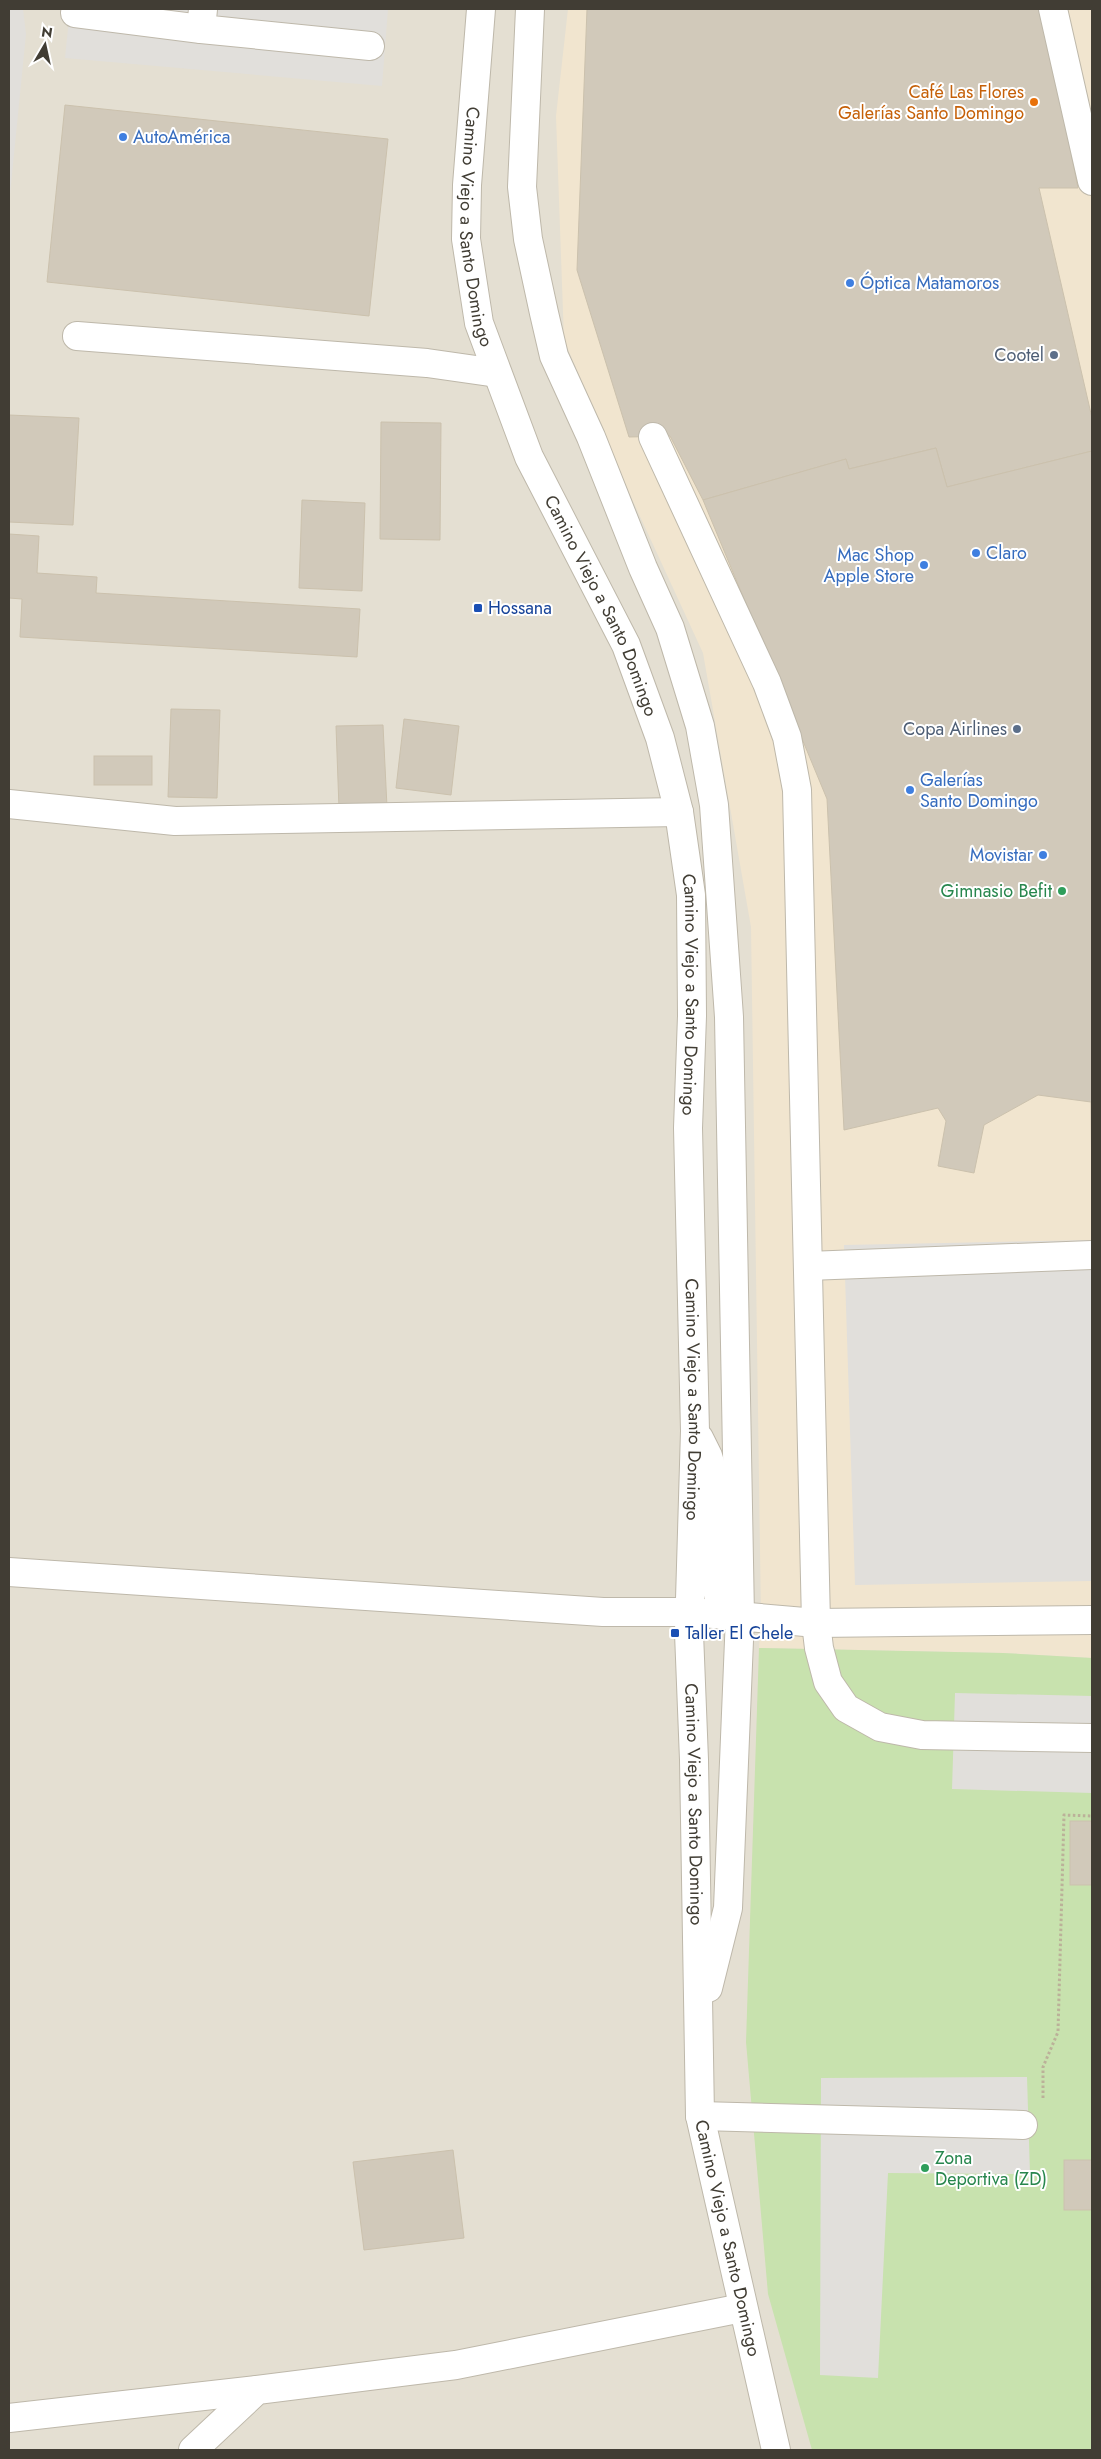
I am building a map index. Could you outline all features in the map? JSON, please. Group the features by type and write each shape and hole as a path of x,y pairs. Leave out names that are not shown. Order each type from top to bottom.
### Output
{"street":[{"name":"Camino Viejo a Santo Domingo","path":"481,9 467,185 466,239 478,324 530,457 626,645 660,738 679,812 691,895 692,1016 688,1128 695,1430 689,1633 694,1760 700,2116 742,2308 776,2450"},
{"name":"Camino Viejo a Santo Domingo","path":"530,9 522,188 528,240 554,356 592,437 643,568 670,628 700,726 714,806 729,1017 740,1616 728,1908 699,2024"},
{"path":"1053,9 1083,92 1092,181"},
{"path":"75,13 202,19 370,46"},
{"path":"77,336 428,363 497,373"},
{"path":"653,437 767,683 787,737 797,790 816,1623 819,1648 828,1682 846,1708 880,1727 922,1735 1092,1738"},
{"path":"9,804 175,821 679,812"},
{"path":"808,1266 1092,1256"},
{"path":"695,1430 708,1456 716,1483 715,1536 718,1595 727,1607 740,1616"},
{"path":"9,1572 603,1612 691,1612 816,1623 1092,1620"},
{"path":"700,2116 1023,2125"},
{"path":"9,2418 456,2365 742,2308"},
{"path":"193,2450 257,2390"}],"path":[{"path":"1023,2125 1043,2114 1043,2067 1058,2032 1064,1815 1092,1816"}],"shaded area":[{"path":"9,9 1092,9 1092,2450 9,2450"},
{"path":"9,9 23,9 26,34 9,204"},
{"path":"70,9 388,9 382,86 65,58"},
{"name":"Galerías Santo Domingo","path":"568,9 1092,9 1092,1658 1003,1653 759,1648 761,1618 751,927 703,653 632,499 564,340 556,116"},
{"path":"1092,1240 1092,1581 855,1585 844,1245"},
{"path":"955,1693 1092,1696 1092,1793 952,1789"},
{"path":"1027,2077 1030,2174 888,2173 878,2378 820,2375 821,2078"}],"green space":[{"name":"Zona Deportiva (ZD)","path":"759,1648 1003,1653 1092,1658 1092,2450 812,2450 768,2294 746,2042"}],"building":[{"path":"587,9 1043,9 1078,188 1039,188 1092,418 1092,451 947,487 936,448 849,469 846,459 703,500 670,436 629,437 577,270"},
{"path":"65,105 388,139 369,316 47,282"},
{"path":"9,415 79,418 73,525 9,522"},
{"path":"381,422 441,423 440,540 380,539"},
{"name":"Galerías Santo Domingo","path":"936,448 947,487 1092,451 1092,1198 1091,1102 1038,1095 984,1125 974,1173 938,1166 946,1121 938,1108 844,1130 827,799 703,500 846,459 849,469"},
{"path":"302,500 365,503 362,591 299,588"},
{"path":"9,534 39,536 37,573 97,577 96,593 360,609 357,657 20,637 22,599 9,598"},
{"path":"171,709 220,710 217,798 168,797"},
{"path":"404,719 459,726 451,795 396,788"},
{"path":"383,725 387,807 339,808 336,726"},
{"path":"94,756 152,756 152,785 94,785"},
{"path":"1070,1821 1092,1821 1092,1885 1070,1885"},
{"path":"453,2150 464,2238 364,2250 353,2162"},
{"path":"1064,2160 1092,2160 1092,2210 1064,2210"}],"place":[{"name":"Café Las Flores Galerías Santo Domingo","path":"1034,102"},
{"name":"AutoAmérica","path":"123,137"},
{"name":"Óptica Matamoros","path":"850,283"},
{"name":"Cootel","path":"1054,355"},
{"name":"Claro","path":"976,553"},
{"name":"Mac Shop Apple Store","path":"924,565"},
{"name":"Hossana","path":"478,608"},
{"name":"Copa Airlines","path":"1017,729"},
{"name":"Galerías Santo Domingo","path":"910,790"},
{"name":"Movistar","path":"1043,855"},
{"name":"Gimnasio Befit","path":"1062,891"},
{"name":"Taller El Chele","path":"675,1633"},
{"name":"Zona Deportiva (ZD)","path":"925,2168"}]}
